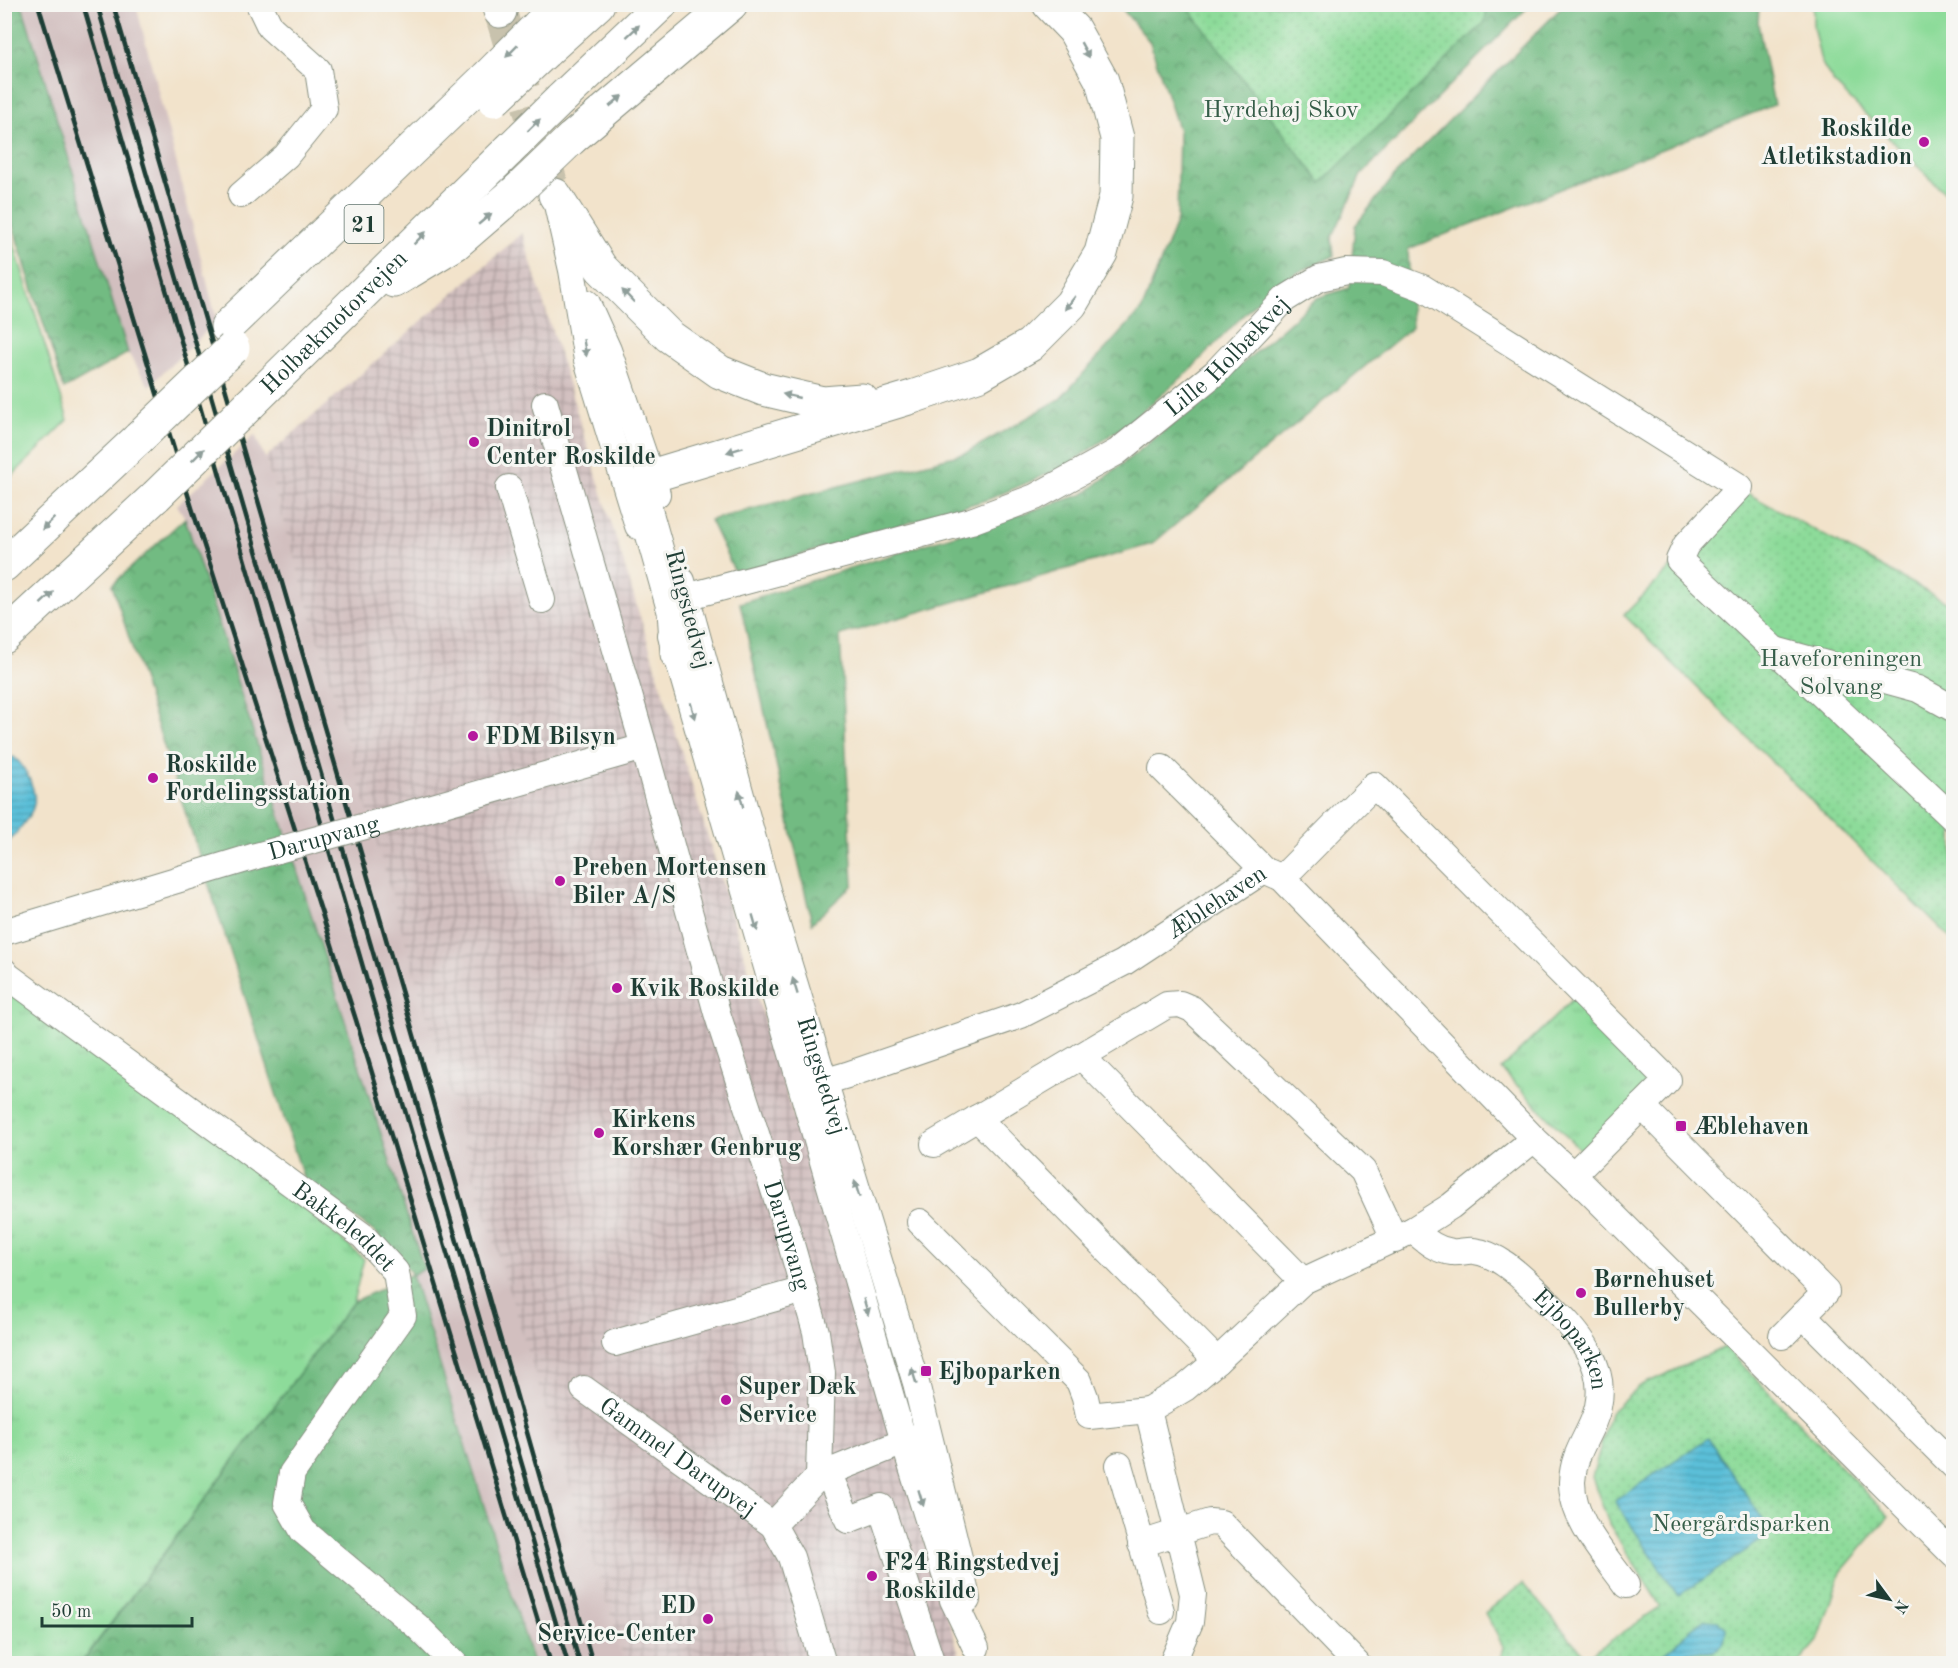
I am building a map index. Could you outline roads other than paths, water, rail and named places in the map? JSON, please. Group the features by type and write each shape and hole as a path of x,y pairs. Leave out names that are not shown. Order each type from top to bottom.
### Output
{"highway":[{"name":"Holbækmotorvejen","path":"4,565 90,484 136,428 491,88 547,27 598,4"},
{"name":"Holbækmotorvejen","path":"4,637 156,496 661,4"},
{"path":"349,309 455,244 520,188 571,139 731,4"},
{"path":"677,654 674,611 646,512 644,485 651,476 912,397 980,374 1030,345 1071,304 1101,253 1116,196 1117,138 1102,81 1074,30 1049,4"},
{"path":"555,195 601,268 669,336 720,372 763,389 822,402 912,397"}],"street":[{"path":"241,195 286,156 324,110 318,70 270,27 259,4"},
{"name":"Ringstedvej","path":"555,195 572,270 587,360 677,654 814,1085 929,1432 960,1562 979,1656"},
{"name":"Ringstedvej","path":"572,270 608,350 651,476 775,919 814,1085 904,1442 953,1600 979,1656"},
{"name":"Lille Holbækvej","path":"686,597 971,521 1035,497 1117,452 1215,372 1285,299 1319,278 1346,272 1383,273 1423,288 1740,487 1686,545 1679,560 1773,650"},
{"name":"Darupvang","path":"545,404 644,747 717,1013 787,1230 816,1332 822,1373 824,1474"},
{"path":"509,488 542,600"},
{"path":"1773,650 1918,690 1953,709"},
{"path":"1773,650 1953,819"},
{"name":"Darupvang","path":"4,932 256,856 644,747"},
{"path":"1162,768 1273,874 1374,786 1668,1080 1573,1174"},
{"name":"Æblehaven","path":"814,1085 1021,1015 1123,963 1273,874 1534,1139 1573,1174 1953,1555"},
{"name":"Bakkeleddet","path":"4,970 8,976 363,1236 396,1272 403,1316 292,1473 287,1503 303,1531 418,1627 455,1664"},
{"name":"Ejboparken","path":"934,1144 1167,1005 1180,1004 1192,1009 1363,1171 1404,1235 1436,1248 1452,1252 1474,1251 1497,1259 1530,1286 1580,1338 1595,1361 1600,1382 1599,1402 1594,1421 1576,1454 1572,1482 1576,1506 1585,1526 1626,1586"},
{"path":"1080,1056 1303,1281"},
{"path":"1642,1106 1826,1292 1782,1336"},
{"path":"977,1118 1217,1361"},
{"path":"920,1222 1078,1381 1085,1397 1089,1416 1148,1410 1185,1388 1303,1281 1404,1235 1451,1206 1534,1139"},
{"path":"615,1343 804,1290"},
{"path":"1803,1315 1953,1466"},
{"name":"Gammel Darupvej","path":"584,1389 773,1525 791,1557 824,1664"},
{"path":"1148,1410 1193,1594 1190,1622 1177,1661"},
{"path":"929,1432 824,1474 848,1520 881,1507 932,1664"},
{"path":"1119,1466 1161,1611"},
{"name":"Gammel Darupvej","path":"773,1525 824,1474"},
{"path":"1141,1544 1210,1522 1221,1523 1358,1664"}],"water":[{"path":"14,757 30,780 34,802 28,817 5,846 5,758"},
{"path":"1708,1438 1772,1533 1678,1596 1615,1501"},
{"path":"1704,1620 1718,1621 1726,1628 1723,1644 1719,1648 1709,1652 1688,1651 1671,1663 1656,1663 1693,1627"}],"tunnel":[{"path":"500,11 553,188"}],"railway":[{"path":"38,4 192,508 356,1020 551,1664"},
{"path":"83,4 568,1664"},
{"path":"97,4 580,1664"},
{"path":"113,4 405,1004 593,1664"}],"place":[{"name":"Roskilde Atletikstadion","path":"1924,142"},
{"name":"Dinitrol Center Roskilde","path":"474,442"},
{"name":"FDM Bilsyn","path":"473,736"},
{"name":"Roskilde Fordelingsstation","path":"153,778"},
{"name":"Preben Mortensen Biler A/S","path":"560,881"},
{"name":"Kvik Roskilde","path":"617,988"},
{"name":"Æblehaven","path":"1681,1126"},
{"name":"Kirkens Korshær Genbrug","path":"599,1133"},
{"name":"Børnehuset Bullerby","path":"1581,1293"},
{"name":"Ejboparken","path":"926,1371"},
{"name":"Super Dæk Service","path":"726,1400"},
{"name":"F24 Ringstedvej Roskilde","path":"872,1576"},
{"name":"ED Service-Center","path":"708,1619"}],"park label":[{"name":"Hyrdehøj Skov","path":"1281,109"},
{"name":"Haveforeningen Solvang","path":"1841,672"},
{"name":"Neergårdsparken","path":"1741,1523"}]}
